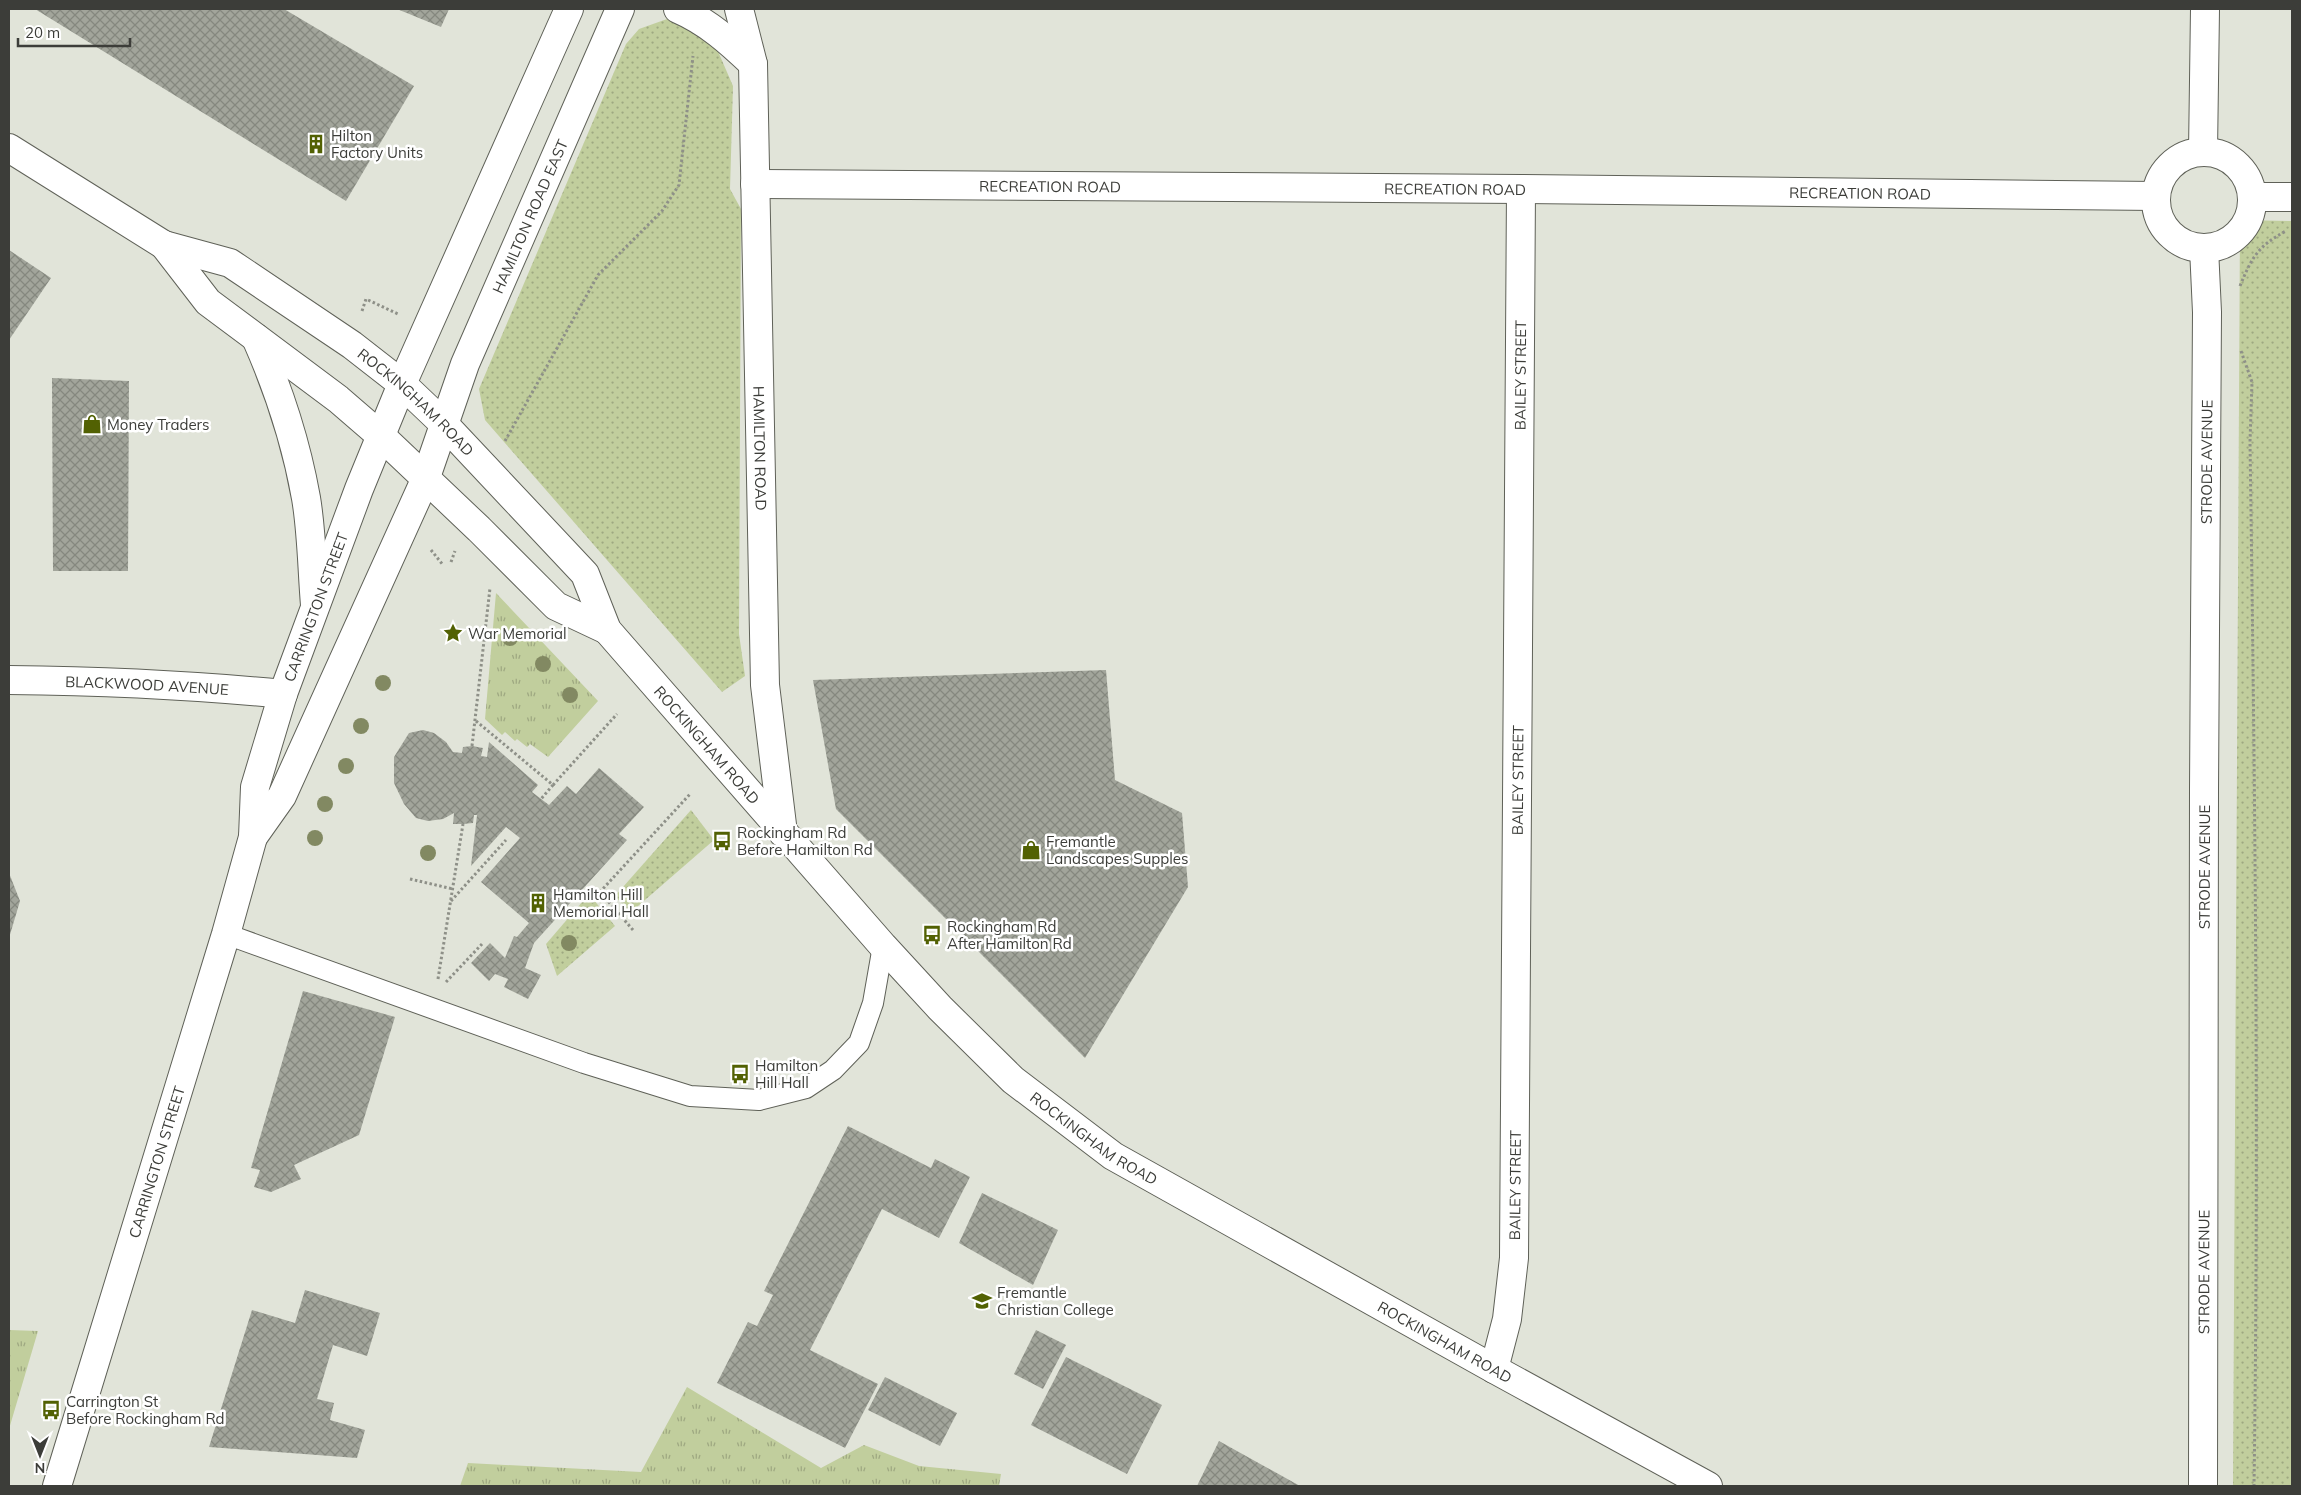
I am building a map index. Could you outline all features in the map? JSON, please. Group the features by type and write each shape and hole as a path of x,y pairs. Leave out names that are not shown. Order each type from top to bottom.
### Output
{"main road":[{"path":"402,384 569,9"},
{"name":"HAMILTON ROAD EAST","path":"444,424 464,364 620,9"},
{"name":"HAMILTON ROAD","path":"738,9 753,64 765,685 783,833"},
{"path":"2203,152 2205,9"},
{"path":"688,13 723,36 753,64"},
{"name":"ROCKINGHAM ROAD","path":"9,148 164,245 230,263 352,345 402,384 444,424 585,574 607,630 883,946 940,1008 1013,1080 1113,1156 1708,1486"},
{"path":"2203,152 2221,155 2237,164 2248,180 2253,197 2252,211 2239,234 2229,242 2217,247 2204,248 2188,245 2174,238 2164,227 2157,212 2156,196 2160,180 2171,165 2185,155 2203,152"},
{"name":"RECREATION ROAD","path":"755,184 1521,189 2156,196"},
{"name":"BAILEY STREET","path":"1494,1369 1506,1319 1514,1258 1521,189"},
{"path":"2253,197 2292,196"},
{"name":"ROCKINGHAM ROAD","path":"164,245 208,302 338,399 382,437 425,480 479,528 556,606 607,630"},
{"name":"STRODE AVENUE","path":"2204,248 2207,322 2204,779 2204,1486"},
{"path":"256,337 274,380 294,438 306,500 316,605"},
{"name":"CARRINGTON STREET","path":"57,1486 226,934 253,837 255,787 283,694 402,384"},
{"name":"CARRINGTON STREET","path":"253,837 282,796 425,480 444,424"},
{"name":"BLACKWOOD AVENUE","path":"9,680 226,689 283,694"}],"lane":[{"path":"226,934 584,1063 690,1096 759,1100 806,1088 833,1070 860,1043 873,1003 883,946"}],"path":[{"path":"516,424 598,274 662,211 679,184 688,13"},
{"path":"2237,294 2251,260 2269,240 2291,229"},
{"path":"2238,343 2252,382 2250,442 2256,855 2257,1295 2254,1486"},
{"path":"472,746 490,585"},
{"path":"541,799 617,714"},
{"path":"475,720 553,785"},
{"path":"633,930 600,892 691,793"},
{"path":"438,984 464,824"},
{"path":"451,901 506,840"},
{"path":"410,879 453,889"},
{"path":"442,986 482,944"}],"green space":[{"path":"667,19 689,26 717,49 733,86 730,189 741,209 739,634 745,676 722,692 485,420 479,389 626,44 639,29"},
{"path":"2240,220 2292,221 2292,1486 2233,1486"},
{"path":"496,593 598,701 548,757 530,744 527,747 517,739 515,741 505,732 502,735 485,719"},
{"path":"691,810 714,840 630,913 615,896"},
{"path":"589,894 615,926 557,976 546,944"},
{"path":"9,1330 38,1331 9,1429"},
{"path":"687,1387 821,1468 864,1445 919,1466 1001,1474 999,1486 460,1486 468,1463 641,1472"}],"building":[{"name":"Hilton Factory Units","path":"35,9 284,9 414,86 346,201"},
{"path":"397,9 449,9 441,27"},
{"path":"9,250 51,278 9,340"},
{"path":"52,378 129,381 128,571 53,571"},
{"name":"Fremantle Landscapes Supples","path":"1106,670 1115,780 1182,813 1188,887 1085,1058 836,809 813,680"},
{"path":"423,730 434,733 446,742 453,752 462,753 463,747 472,746 483,748 481,756 487,757 489,742 538,785 532,792 549,805 567,786 576,794 599,768 644,807 619,834 627,840 534,943 525,968 541,975 528,999 504,987 508,979 495,974 489,981 471,963 490,943 505,958 514,936 517,937 529,923 481,882 520,838 506,827 471,866 477,815 474,815 473,823 463,824 453,824 454,813 443,819 428,821 416,818 404,804 394,783 394,757 409,733"},
{"path":"9,873 20,901 9,938"},
{"path":"303,991 395,1017 359,1135 294,1165 301,1179 271,1192 254,1187 260,1170 251,1168"},
{"path":"848,1126 931,1168 935,1159 970,1177 939,1238 882,1209 810,1350 878,1384 845,1448 717,1383 748,1322 757,1326 773,1295 764,1291"},
{"path":"982,1193 1058,1230 1033,1285 959,1243"},
{"path":"305,1290 380,1313 367,1356 333,1345 317,1399 334,1403 330,1420 365,1430 357,1458 209,1447 252,1310 295,1323"},
{"path":"1036,1330 1066,1345 1043,1389 1014,1374"},
{"path":"1066,1357 1162,1405 1127,1474 1031,1425"},
{"path":"885,1377 957,1413 940,1446 868,1410"},
{"path":"1219,1441 1300,1486 1197,1486"}],"place":[{"name":"Hilton Factory Units","path":"316,144"},
{"name":"Money Traders","path":"92,424"},
{"name":"War Memorial","path":"453,633"},
{"name":"Rockingham Rd Before Hamilton Rd","path":"722,841"},
{"name":"Fremantle Landscapes Supples","path":"1031,850"},
{"name":"Hamilton Hill Memorial Hall","path":"538,903"},
{"name":"Rockingham Rd After Hamilton Rd","path":"932,935"},
{"name":"Hamilton Hill Hall","path":"740,1074"},
{"name":"Fremantle Christian College","path":"982,1301"},
{"name":"Carrington St Before Rockingham Rd","path":"51,1410"}]}
